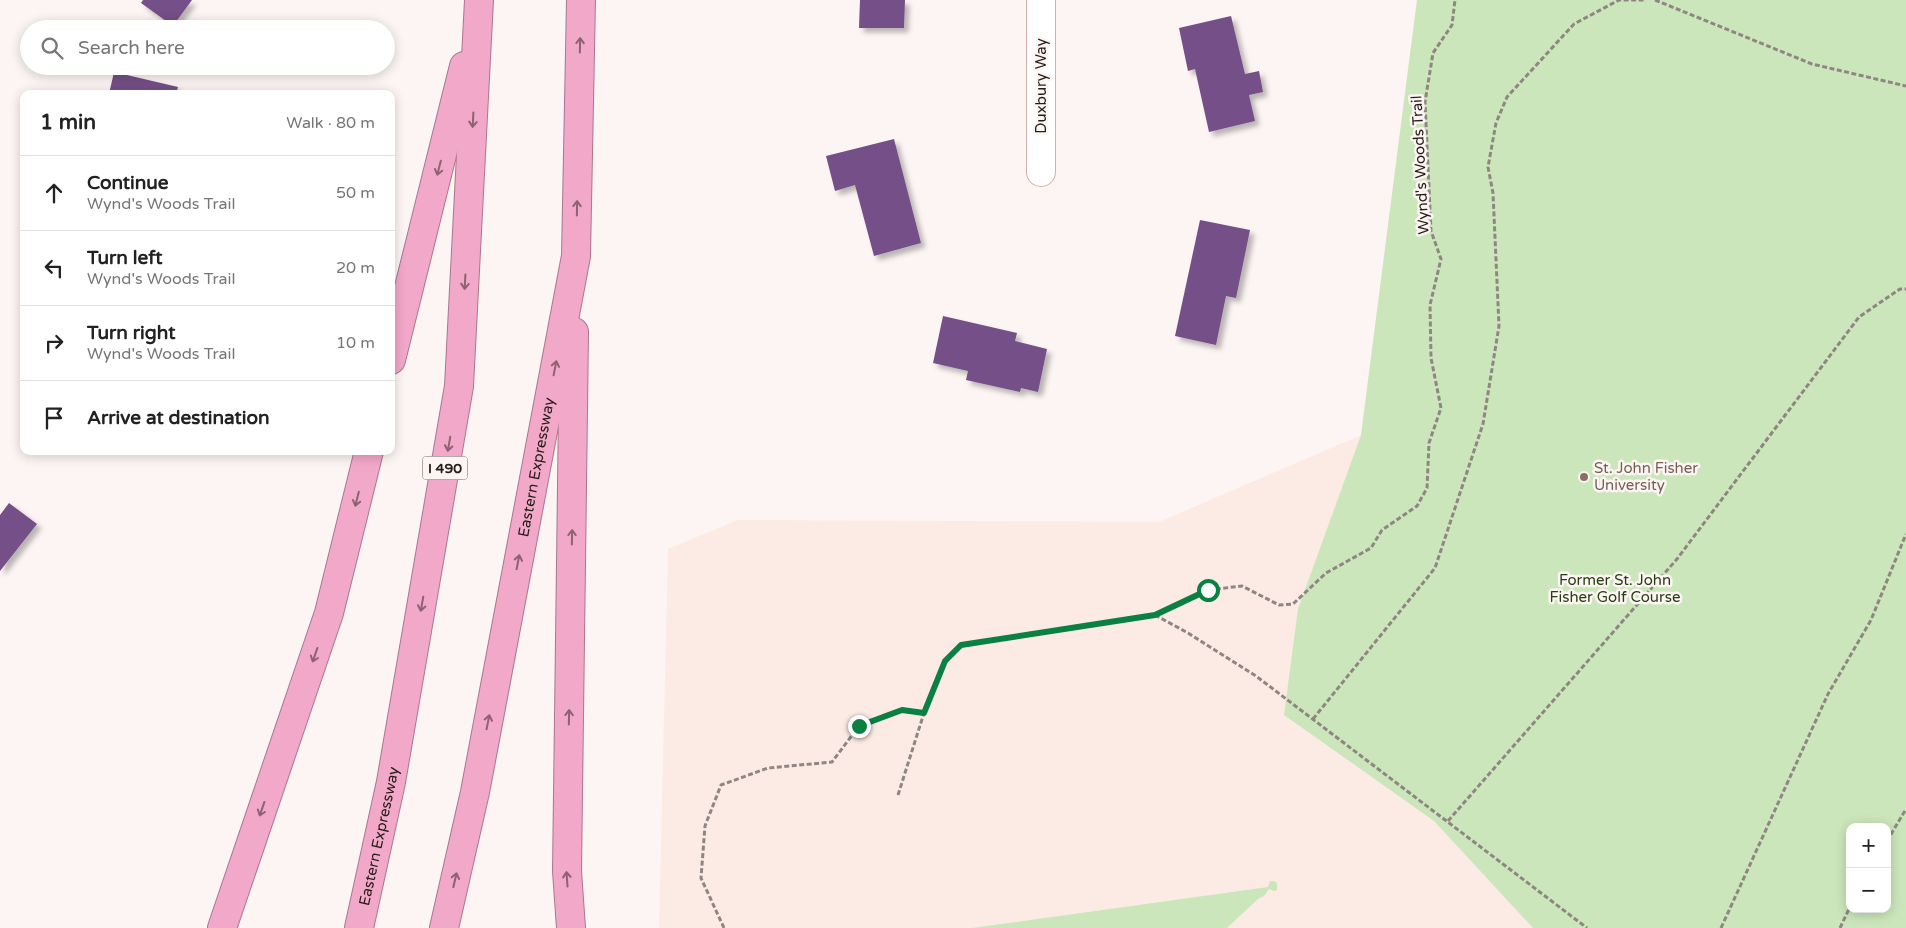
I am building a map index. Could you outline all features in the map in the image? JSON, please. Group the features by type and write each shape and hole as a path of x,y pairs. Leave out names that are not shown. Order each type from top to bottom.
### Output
{"highway":[{"name":"Eastern Expressway","path":"444,928 475,792 576,256 581,0"},
{"name":"Eastern Expressway","path":"359,928 391,782 459,386 480,1"},
{"path":"395,344 480,1"},
{"path":"571,928 567,871 576,256"},
{"path":"222,928 329,613 368,455"}],"street":[{"name":"Duxbury Way","path":"1041,0 1041,172"}],"path":[{"name":"Wynd's Woods Trail","path":"898,795 924,713 945,661 961,645 1155,615 1208,590 1242,586 1279,605 1293,604 1326,573 1371,548 1382,530 1417,506 1427,488 1429,443 1441,408 1431,358 1430,305 1441,259 1431,231 1425,102 1433,53 1452,25 1454,0"},
{"path":"1313,719 1435,568 1483,424 1499,326 1493,193 1488,167 1496,123 1507,97 1574,24 1619,0 1646,0"},
{"path":"1656,0 1812,64 1906,86"},
{"path":"1448,821 1677,559 1859,317 1900,289 1906,289"},
{"path":"1721,928 1828,694 1871,620 1906,534"},
{"path":"1155,615 1188,633 1256,676 1587,928"},
{"path":"724,928 701,878 705,826 721,785 768,768 832,762 859,726 902,710 924,713"},
{"path":"1891,834 1906,809"},
{"path":"1840,928 1847,913"}],"shaded area":[{"name":"Former St. John Fisher Golf Course","path":"1417,0 1906,0 1906,928 659,928 668,549 738,520 1159,522 1361,435"}],"green space":[{"name":"Former St. John Fisher Golf Course","path":"1417,0 1906,0 1906,928 1533,928 1434,821 1284,715 1298,609 1361,435"},
{"path":"1270,881 1277,883 1277,890 1269,889 1264,896 1258,899 1227,928 972,928 1268,887"}],"building":[{"path":"143,0 192,0 177,20 165,20 141,3"},
{"path":"860,0 905,0 904,28 859,28"},
{"path":"1231,16 1245,74 1259,71 1263,92 1249,95 1255,121 1209,132 1195,69 1188,71 1179,28"},
{"path":"113,75 127,75 178,87 177,90 110,90"},
{"path":"894,139 921,243 874,256 855,185 835,191 826,156"},
{"path":"1200,220 1250,230 1236,298 1226,296 1216,345 1175,336"},
{"path":"943,316 1017,333 1015,341 1047,349 1038,392 1021,388 1020,392 966,380 968,371 933,363"},
{"path":"9,503 37,524 0,571 0,515"}],"place":[{"name":"St. John Fisher University","path":"1584,477"}],"route":[{"path":"859,726 902,710 924,713 945,661 961,645 1155,615 1208,590"}]}
